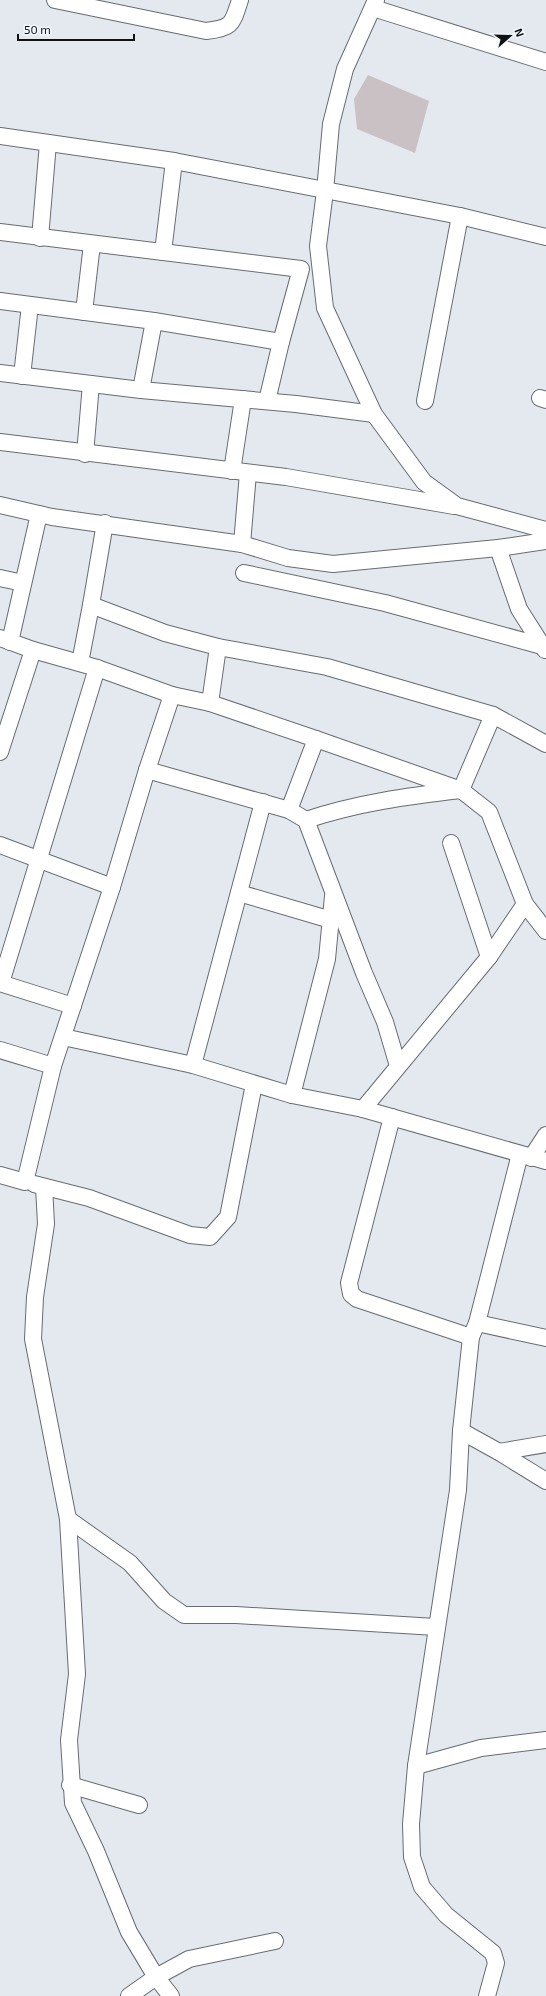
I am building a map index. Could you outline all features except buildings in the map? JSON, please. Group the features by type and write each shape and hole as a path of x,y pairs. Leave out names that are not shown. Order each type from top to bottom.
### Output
{"street":[{"path":"56,0 206,31 222,29 232,22 240,0"},
{"path":"457,506 424,482 374,414 324,308 318,246 326,191 331,124 345,69 375,4 546,62"},
{"path":"0,136 174,161 460,216 546,237"},
{"path":"40,238 48,143"},
{"path":"163,252 174,161"},
{"path":"425,401 460,216"},
{"path":"0,232 301,269"},
{"path":"84,312 92,244"},
{"path":"268,401 281,342 301,269 318,246"},
{"path":"0,301 154,322 281,342"},
{"path":"22,376 30,305"},
{"path":"141,390 154,322"},
{"path":"0,373 141,390 268,401 374,414"},
{"path":"85,454 91,384"},
{"path":"232,471 243,399"},
{"path":"0,444 286,477 457,506 546,530"},
{"path":"242,544 248,473"},
{"path":"0,505 39,514 242,544 288,558 333,564 498,548 546,541"},
{"path":"39,514 23,583 5,640 33,650 97,668 172,696 210,703 461,790 489,812 525,904 546,931"},
{"path":"80,663 104,523"},
{"path":"498,548 519,609 544,648"},
{"path":"244,573 384,603 544,648"},
{"path":"0,578 23,583"},
{"path":"91,605 165,633 218,647 327,667 493,715 546,744"},
{"path":"210,703 218,647"},
{"path":"0,752 5,715 33,650"},
{"path":"73,1006 1,983 97,668"},
{"path":"25,1182 53,1066 112,887 147,770 172,696"},
{"path":"461,790 493,715"},
{"path":"289,810 316,739"},
{"path":"147,770 289,810 306,820 364,973 385,1022 398,1066"},
{"path":"306,820 336,810 392,798 461,790"},
{"path":"193,1065 263,802"},
{"path":"451,843 489,957"},
{"path":"0,845 112,887"},
{"path":"292,1095 327,959 333,888"},
{"path":"239,894 331,920"},
{"path":"363,1109 489,957 525,904"},
{"path":"63,1037 193,1065 292,1095 363,1109 532,1158"},
{"path":"0,1050 53,1066"},
{"path":"0,1175 89,1198 190,1235 210,1237 228,1218 254,1084"},
{"path":"392,1117 349,1284 352,1294 357,1299 474,1330 546,1338"},
{"path":"487,1996 496,1963 493,1953 446,1915 422,1887 412,1857 411,1824 416,1766 458,1490 460,1431 474,1330 532,1158 546,1135"},
{"path":"44,1186 46,1224 35,1296 33,1339 68,1519 77,1674 68,1740 70,1785 73,1803 96,1851 129,1932 156,1977 171,1996"},
{"path":"460,1431 499,1452 546,1481"},
{"path":"499,1452 546,1444"},
{"path":"68,1519 130,1563 164,1601 184,1615 236,1615 436,1627"},
{"path":"416,1766 481,1748 546,1740"},
{"path":"70,1785 139,1805"},
{"path":"129,1996 156,1977 189,1959 275,1941"}]}
